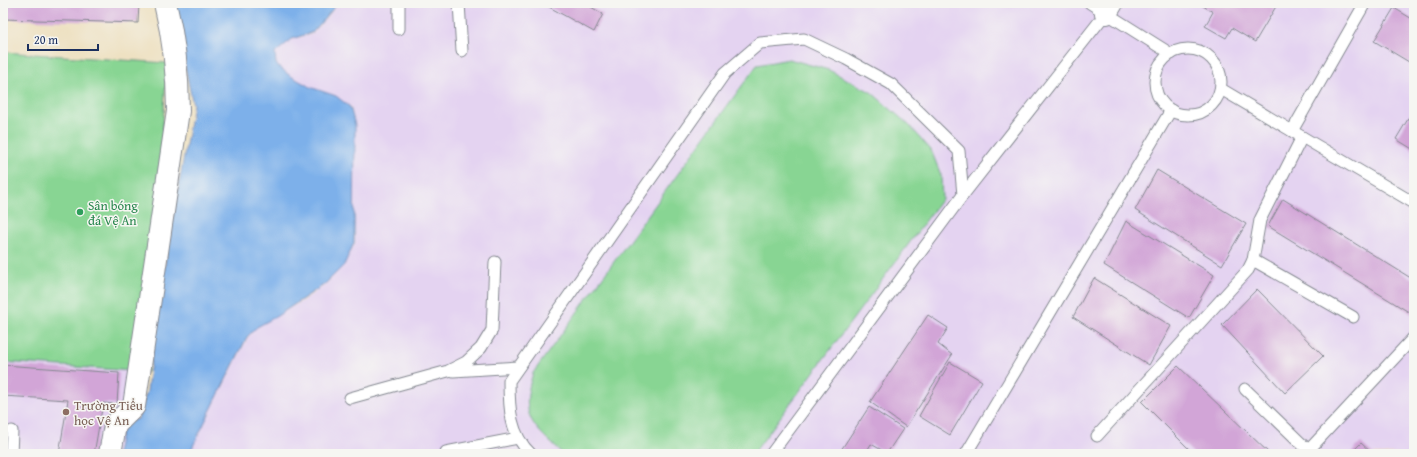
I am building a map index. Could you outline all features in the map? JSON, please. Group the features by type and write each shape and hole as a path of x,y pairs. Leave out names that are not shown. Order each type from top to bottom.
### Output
{"street":[{"path":"110,454 115,425 134,406 178,111 178,77 173,36 165,3"}],"lane":[{"path":"399,3 399,29"},
{"path":"459,3 462,51"},
{"path":"1292,131 1365,3"},
{"path":"771,454 1102,6 1171,54"},
{"path":"531,454 521,445 510,412 509,381 724,73 760,43 804,39 846,59 891,84 959,151 963,195"},
{"path":"1189,49 1200,51 1210,57 1217,67 1221,77 1221,89 1215,101 1207,109 1193,114 1181,114 1171,110 1159,97 1156,86 1156,74 1160,64 1171,54 1189,49"},
{"path":"1221,89 1414,203"},
{"path":"966,454 1171,110"},
{"path":"1097,436 1248,270 1253,260 1260,220 1302,137"},
{"path":"1253,260 1353,317"},
{"path":"350,398 448,371 466,362 481,348 492,330 495,262"},
{"path":"1245,389 1306,452 1414,337"},
{"path":"448,371 518,368"},
{"path":"10,454 12,431"},
{"path":"446,452 518,438"}],"shaded area":[{"path":"339,3 1414,3 1414,454 189,454 248,337 257,327 302,301 325,285 344,265 355,243 355,125 351,107 335,96 310,87 289,75 276,64 275,53 291,40 313,33"},
{"name":"Trường Tiểu học Vệ An","path":"3,362 138,371 120,454 3,454"}],"green space":[{"name":"Sân bóng đá Vệ An","path":"3,52 167,63 147,372 3,362"},
{"path":"789,59 829,70 871,92 910,126 931,150 941,175 942,199 753,454 563,454 543,435 531,419 527,400 533,373 757,65"}],"water":[{"path":"172,3 338,3 313,32 292,39 275,53 276,64 289,75 310,87 336,96 350,107 355,125 354,243 344,265 325,284 277,316 257,327 247,337 189,454 117,454 123,422 138,419 147,391 161,287 193,105"}],"building":[{"path":"3,3 139,3 138,23 3,19"},
{"path":"542,3 584,3 603,14 594,32"},
{"path":"1198,3 1278,3 1255,42 1232,28 1226,38 1205,26 1213,12"},
{"path":"1394,8 1414,20 1414,65 1374,41"},
{"path":"1414,109 1414,150 1396,139"},
{"path":"1157,170 1246,224 1222,265 1135,210"},
{"path":"1283,199 1414,280 1414,311 1412,314 1268,226"},
{"path":"1126,221 1214,275 1189,318 1104,265"},
{"path":"1094,278 1171,326 1149,365 1073,317"},
{"path":"1257,289 1323,356 1285,393 1222,325"},
{"path":"928,315 948,328 938,344 952,355 906,427 870,402"},
{"path":"950,362 982,381 950,435 919,416"},
{"path":"3,365 119,373 117,404 103,403 94,454 59,454 68,400 3,396"},
{"path":"1178,366 1270,454 1194,454 1142,402"},
{"path":"869,407 903,429 887,453 871,444 865,454 848,454 841,450"},
{"path":"1361,443 1373,454 1350,454"}],"place":[{"name":"Sân bóng đá Vệ An","path":"80,212"},
{"name":"Trường Tiểu học Vệ An","path":"66,412"}]}
